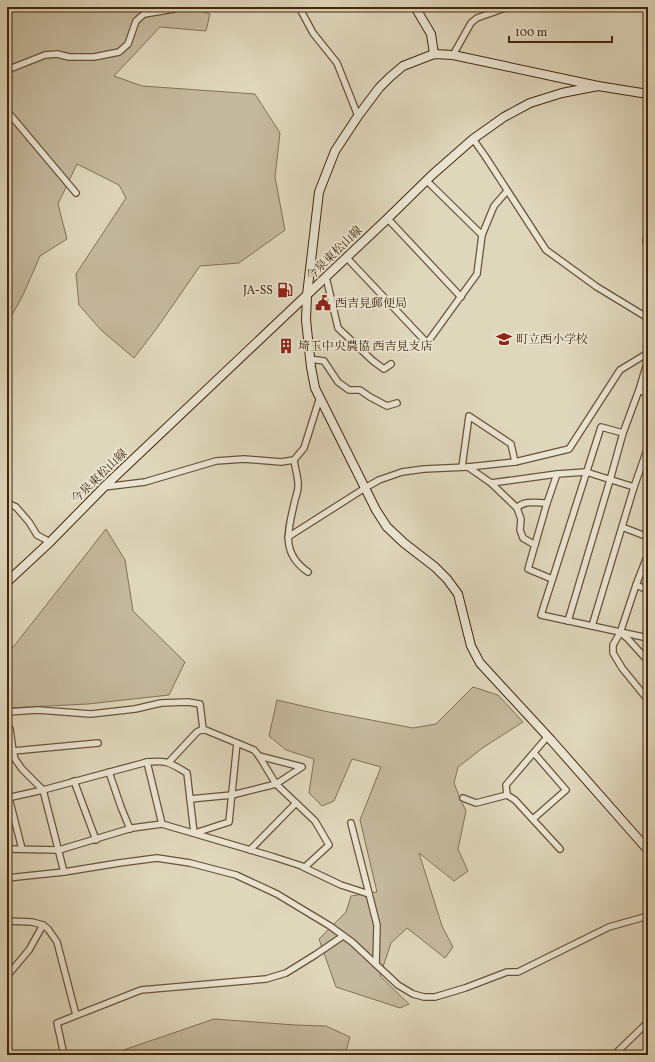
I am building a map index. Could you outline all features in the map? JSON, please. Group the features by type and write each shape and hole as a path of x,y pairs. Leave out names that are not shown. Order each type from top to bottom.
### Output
{"street":[{"path":"7,76 8,68 45,55 57,54 69,57 94,57 119,52 128,44 136,21 144,14 174,9 175,7"},
{"path":"299,7 313,33 337,63 358,116"},
{"path":"415,7 431,34 434,54"},
{"path":"454,55 471,23 477,18 508,7"},
{"path":"598,86 454,55 434,54 403,66 380,88 358,116 334,151 319,192 307,295 306,320 315,388 376,510 387,527 404,543 435,567 447,579 458,594 471,646 480,663 548,736 648,850"},
{"name":"今泉東松山線","path":"7,582 50,542 104,487 472,139 504,117 530,104 562,93 598,86 648,94"},
{"path":"7,111 76,193"},
{"path":"472,139 485,156 546,250 596,287 648,318"},
{"path":"427,180 482,235"},
{"path":"347,258 427,344 477,274 482,235 494,206 507,191"},
{"path":"388,219 461,297"},
{"path":"648,230 646,241 648,242"},
{"path":"326,277 338,328 373,361 384,369 391,364"},
{"path":"288,537 379,480 402,472 515,462 569,449 620,370 648,353"},
{"path":"310,359 324,361 338,382 349,390 360,390 370,398 387,406 398,403"},
{"path":"568,621 623,433 639,390 648,360"},
{"path":"639,390 648,394"},
{"path":"104,487 145,482 216,461 244,459 281,462 294,460 304,448 320,397"},
{"path":"462,467 469,416 511,444 515,462"},
{"path":"623,433 601,427 541,615 646,638 648,627"},
{"path":"592,626 634,488 648,448"},
{"path":"294,460 298,486 288,529 288,543 291,556 303,569 308,572"},
{"path":"468,467 491,482 517,508 521,519 520,530 523,538 535,545"},
{"path":"491,482 586,472 634,488"},
{"path":"552,579 528,568 557,474"},
{"path":"7,503 16,507 38,535 50,542"},
{"path":"517,508 520,504 547,503"},
{"path":"7,510 16,507"},
{"path":"622,527 648,537"},
{"path":"648,554 620,632 613,646 613,653 622,668 648,700"},
{"path":"636,585 648,590"},
{"path":"620,632 648,661"},
{"path":"7,712 38,710 91,714 135,710 161,703 188,702 200,704 204,729"},
{"path":"10,729 10,751 22,769 43,790 64,872"},
{"path":"169,762 197,732 204,729 254,750 260,756 276,784 314,821 329,845 305,867 303,866"},
{"path":"507,795 506,785 548,736"},
{"path":"10,751 98,743"},
{"path":"194,833 229,822 237,743"},
{"path":"532,819 566,790 534,753"},
{"path":"190,799 232,795 276,784 302,767 260,756"},
{"path":"147,762 162,824"},
{"path":"22,849 8,798 147,762 169,762 187,773 194,833"},
{"path":"109,772 130,829"},
{"path":"74,781 96,840"},
{"path":"463,798 476,803 507,795 515,800 560,849"},
{"path":"250,850 296,803"},
{"path":"351,823 377,925 376,964"},
{"path":"7,849 59,850 130,829 162,824 303,866 341,885 369,894"},
{"path":"7,878 64,872 157,858 190,863 236,875 278,894 330,926 352,942 398,985 413,994 424,997 434,997 465,988 507,972 518,972 609,927 648,916"},
{"path":"7,921 32,922 43,925 48,929 57,942 76,1016"},
{"path":"7,976 29,950 43,925"},
{"path":"64,1055 57,1023 141,990 266,979 286,974 343,936"},
{"path":"614,1055 648,1022"}],"shaded area":[{"path":"7,7 188,7 210,14 206,31 160,27 114,76 142,86 255,94 280,133 275,177 285,230 239,263 200,266 157,328 134,358 101,330 79,305 76,274 126,198 119,185 77,164 58,204 67,239 40,256 23,295 7,324"},
{"path":"106,529 125,560 133,611 185,662 169,695 88,704 7,708 7,650 14,646"},
{"path":"473,687 498,695 523,722 484,747 458,767 454,783 466,811 458,849 468,871 454,881 419,853 442,926 453,947 445,958 407,928 391,943 380,976 409,1004 400,1008 336,987 319,939 346,912 351,896 377,892 360,820 381,767 352,759 334,801 322,806 309,793 314,759 286,750 269,736 277,700 324,711 413,728 436,724"},
{"path":"214,1019 326,1026 350,1037 345,1055 109,1055"}],"place":[{"name":"JA-SS","path":"285,290"},
{"name":"西吉見郵便局","path":"323,303"},
{"name":"町立西小学校","path":"504,339"},
{"name":"埼玉中央農協 西吉見支店","path":"286,346"}]}
